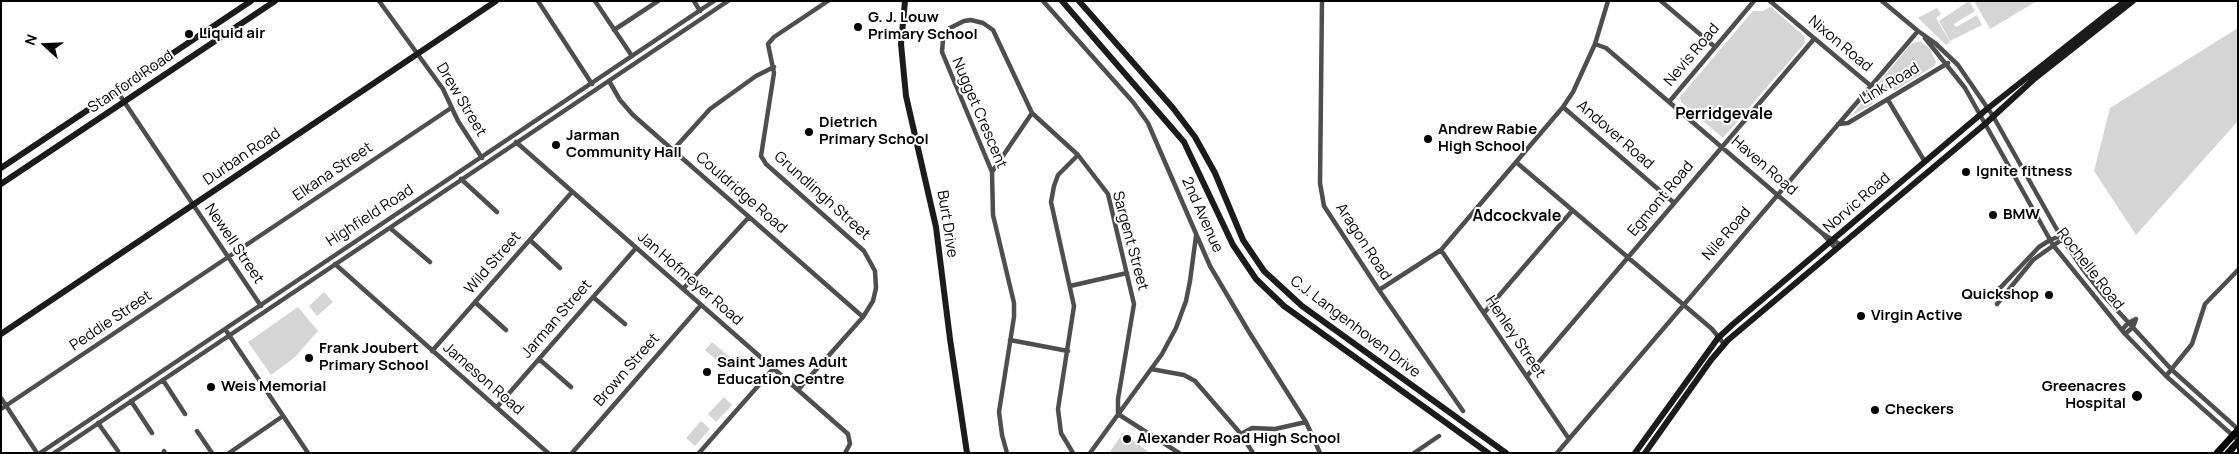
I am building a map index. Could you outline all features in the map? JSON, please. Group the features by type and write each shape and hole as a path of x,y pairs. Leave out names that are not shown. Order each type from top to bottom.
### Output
{"main road":[{"path":"2218,453 2237,435"},
{"path":"2228,453 2237,435"}],"street":[{"name":"Stanford Road","path":"1,168 251,1"},
{"name":"Stanford Road","path":"1,184 275,1"},
{"name":"Durban Road","path":"1,334 496,1"},
{"path":"538,1 592,84"},
{"path":"595,1 632,56"},
{"path":"614,30 658,1"},
{"path":"694,1 700,11"},
{"name":"Highfield Road","path":"38,453 482,158 714,1"},
{"name":"Highfield Road","path":"54,453 728,1"},
{"name":"Grundlingh Street","path":"828,1 770,41 768,47 774,68 762,159 857,244 868,257 875,271 876,288 873,301 863,317"},
{"name":"Burt Drive","path":"905,1 901,44 904,82 936,227 952,357 967,453"},
{"name":"2nd Avenue","path":"1043,1 1142,113 1210,266 1306,422 1320,453"},
{"name":"C.J. Langenhoven Drive","path":"1062,1 1184,142 1192,154 1233,245 1260,284 1284,306 1488,453"},
{"name":"C.J. Langenhoven Drive","path":"1079,1 1174,108 1195,137 1215,173 1245,245 1254,260 1272,280 1302,306 1506,453"},
{"name":"Aragon Road","path":"1322,1 1321,194 1331,218 1463,411"},
{"path":"1379,290 1441,250 1563,107 1573,92 1595,44 1608,1"},
{"path":"1661,1 1715,47"},
{"name":"Nevis Road","path":"1669,102 1754,1"},
{"name":"Nixon Road","path":"1770,1 1871,86"},
{"name":"Rochelle Road","path":"1882,1 1953,60 1993,116 2062,237 2082,268 2128,323 2237,435"},
{"name":"Norvic Road","path":"1635,453 1720,337 1757,303 1988,109 2106,14 2126,1"},
{"name":"Norvic Road","path":"1645,453 1726,342 1985,124 2033,80 2132,1"},
{"name":"Drew Street","path":"380,2 443,90 451,108 486,164"},
{"name":"Sargent Street","path":"957,24 977,20 993,30 1032,113 1078,155 1108,194 1134,308 1118,399 1118,414"},
{"name":"Nugget Crescent","path":"957,24 950,28 944,36 942,57 992,172 993,215 1014,303 1014,317 1000,412 1002,435 1007,453"},
{"name":"Nile Road","path":"1557,453 1918,31"},
{"name":"Rochelle Road","path":"1924,36 1965,88 2051,242 2123,332 2166,376 2237,435"},
{"name":"Egmont Road","path":"1527,376 1673,202 1814,39"},
{"name":"Haven Road","path":"1595,44 1606,48 1839,247"},
{"name":"Link Road","path":"1838,124 1848,123 1953,60"},
{"path":"673,150 710,108 756,76 774,68"},
{"name":"Couldridge Road","path":"609,81 629,111 863,317"},
{"name":"Newell Street","path":"117,91 264,311"},
{"path":"1888,100 1925,162"},
{"name":"Andover Road","path":"1563,107 1673,202"},
{"name":"Elkana Street","path":"229,257 451,108"},
{"path":"992,172 1032,113"},
{"name":"Jan Hofmeyer Road","path":"511,138 848,434 850,440 845,453"},
{"path":"1073,453 1062,433 1058,417 1060,392 1074,312 1051,202 1058,175 1078,155"},
{"path":"1516,162 1726,342"},
{"path":"461,179 497,212"},
{"name":"Wild Street","path":"432,351 572,192"},
{"path":"1484,313 1572,211"},
{"path":"684,290 749,217"},
{"path":"390,228 430,262"},
{"path":"1090,453 1168,343 1186,301 1196,234"},
{"path":"1988,296 2001,287 2030,255 2062,237"},
{"path":"530,240 560,268"},
{"path":"1997,304 2033,260 2051,242"},
{"name":"Jarman Street","path":"497,407 636,248"},
{"name":"Henley Street","path":"1441,250 1569,439"},
{"name":"Peddie Street","path":"1,408 229,257"},
{"name":"Jameson Road","path":"335,264 548,453"},
{"path":"2166,376 2192,344 2205,304 2238,270"},
{"path":"1070,286 1127,273"},
{"path":"593,297 625,324"},
{"path":"475,302 506,330"},
{"name":"Brown Street","path":"572,453 701,305"},
{"path":"798,390 863,317"},
{"path":"2136,319 2133,327 2123,332 2128,323 2136,319"},
{"path":"225,328 308,453"},
{"path":"1010,340 1068,351"},
{"path":"539,358 571,386"},
{"path":"699,453 773,369"},
{"path":"1151,369 1184,374 1195,380 1241,434 1253,453"},
{"path":"163,380 185,414"},
{"path":"1,398 38,453"},
{"path":"130,401 152,433"},
{"path":"1118,414 1179,453"},
{"path":"229,453 283,416"},
{"path":"1241,434 1252,428 1275,429 1306,422"},
{"path":"98,423 118,451"},
{"path":"197,431 212,453"},
{"path":"1414,453 1439,436"}],"shaded area":[{"path":"1969,1 1975,11 1954,24 1956,27 1977,15 1982,25 1950,41 1939,21"},
{"path":"1974,1 2037,1 1990,29"},
{"path":"1771,7 1804,36 1805,43 1723,138 1681,102 1680,97 1753,11 1763,11"},
{"path":"1937,8 1941,14 1936,18 1950,42 1946,45 1918,18"},
{"path":"2238,28 2238,121 2136,235 2094,171 2110,108"},
{"path":"1920,41 1930,49 1936,62 1934,66 1894,91 1892,89 1872,101 1873,104 1851,116 1911,44"},
{"path":"324,292 333,302 317,316 309,306"},
{"path":"298,307 318,331 295,357 271,375 248,342"},
{"path":"712,342 730,357 723,366 705,350"},
{"path":"724,397 732,405 716,422 708,414"},
{"path":"701,421 710,429 695,446 686,438"},
{"path":"1123,433 1150,453 1109,453"}],"place":[{"name":"G. J. Louw Primary School","path":"858,27"},
{"name":"Liquid air","path":"189,34"},
{"name":"Dietrich Primary School","path":"809,132"},
{"name":"Andrew Rabie High School","path":"1428,139"},
{"name":"Jarman Community Hall","path":"556,145"},
{"name":"Ignite fitness","path":"1966,172"},
{"name":"BMW","path":"1993,215"},
{"name":"Quickshop","path":"2049,295"},
{"name":"Virgin Active","path":"1861,316"},
{"name":"Frank Joubert Primary School","path":"309,358"},
{"name":"Saint James Adult Education Centre","path":"707,372"},
{"name":"Weis Memorial","path":"211,387"},
{"name":"Greenacres Hospital","path":"2137,396"},
{"name":"Checkers","path":"1875,410"},
{"name":"Alexander Road High School","path":"1127,439"}],"district":[{"name":"Perridgevale","path":"1724,115"},
{"name":"Adcockvale","path":"1517,217"}]}
